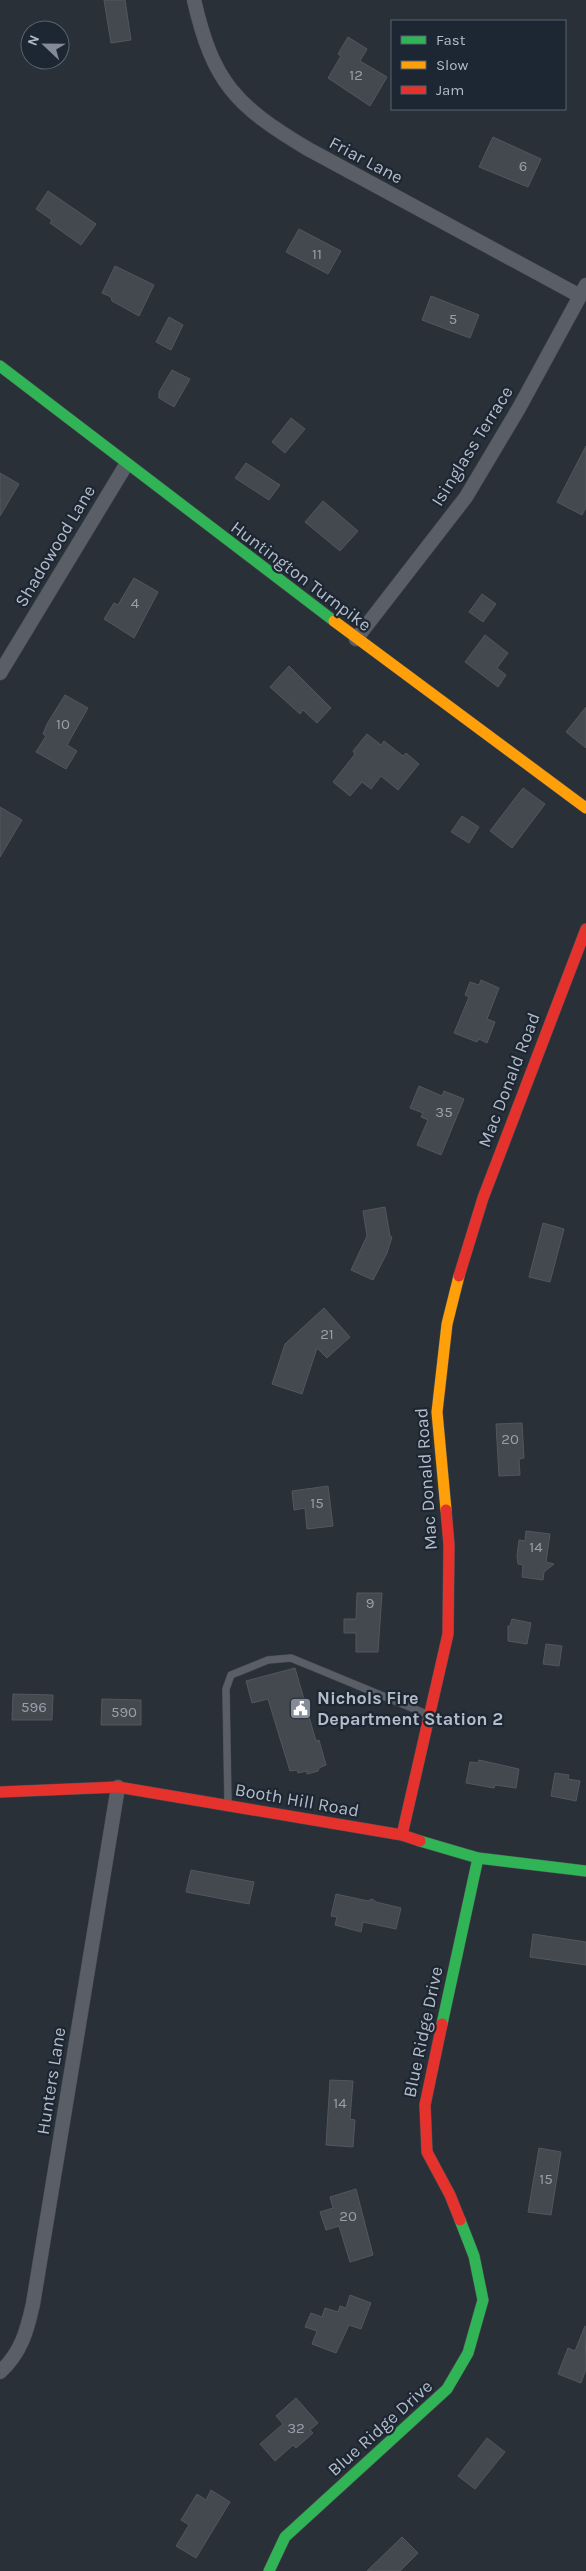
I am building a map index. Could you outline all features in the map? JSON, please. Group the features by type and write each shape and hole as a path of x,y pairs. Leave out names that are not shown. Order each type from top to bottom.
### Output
{"street":[{"name":"Friar Lane","path":"194,0 212,61 243,105 270,127 308,149 583,290"},
{"name":"Isinglass Terrace","path":"356,640 466,497 583,290"},
{"name":"Huntington Turnpike","path":"0,366 126,465 356,640 586,808"},
{"name":"Shadowood Lane","path":"0,673 126,465"},
{"name":"Mac Donald Road","path":"402,1835 448,1634 450,1599 449,1545 437,1412 447,1324 464,1256 483,1198 586,929"},
{"name":"Booth Hill Road","path":"0,1792 118,1787 402,1835 478,1858 586,1871"},
{"name":"Hunters Lane","path":"0,2372 20,2349 26,2335 33,2304 118,1787"},
{"name":"Blue Ridge Drive","path":"268,2571 285,2537 447,2389 468,2353 483,2300 474,2256 450,2195 428,2152 425,2105 478,1858"}],"lane":[{"path":"228,1806 226,1689 231,1675 268,1660 291,1658 429,1715"}],"building":[{"path":"104,0 125,0 131,40 111,43"},
{"path":"348,37 367,49 360,61 387,77 370,106 328,78 341,56 338,54"},
{"path":"493,137 541,159 528,187 479,167"},
{"path":"48,191 96,224 81,245 50,223 52,220 36,209"},
{"path":"299,229 341,251 328,274 286,252"},
{"path":"115,266 154,285 139,316 112,301 111,297 102,293"},
{"path":"431,296 479,315 470,338 422,320"},
{"path":"169,317 183,325 171,350 156,342"},
{"path":"172,370 190,379 174,407 159,398 159,392"},
{"path":"291,418 305,429 285,453 272,442"},
{"path":"586,446 586,507 582,515 557,502"},
{"path":"246,463 280,485 269,500 235,478"},
{"path":"0,473 19,484 0,516"},
{"path":"323,501 358,531 340,551 305,522"},
{"path":"134,578 158,592 134,638 104,619 114,603 118,605"},
{"path":"482,594 496,604 483,622 469,612"},
{"path":"485,635 508,653 497,668 506,675 498,687 465,662"},
{"path":"289,666 331,708 317,723 303,710 300,714 270,687"},
{"path":"65,695 88,708 67,745 77,751 66,769 36,752 46,736 43,734 47,724"},
{"path":"586,707 586,748 566,732"},
{"path":"367,734 381,745 384,741 403,756 406,753 419,764 398,790 381,776 371,789 362,782 350,796 333,782 355,754 353,751"},
{"path":"523,788 545,804 512,848 490,831"},
{"path":"0,807 22,820 0,857"},
{"path":"462,816 479,827 469,843 451,832"},
{"path":"481,980 499,988 487,1019 495,1022 487,1043 479,1039 477,1042 454,1033 469,997 465,995 470,982 479,985"},
{"path":"419,1086 442,1096 444,1091 464,1099 441,1155 417,1145 428,1120 421,1117 423,1113 410,1108"},
{"path":"385,1207 390,1236 392,1237 387,1253 373,1280 351,1270 367,1236 363,1211"},
{"path":"543,1223 564,1229 550,1282 529,1277"},
{"path":"324,1308 350,1337 327,1358 317,1348 302,1394 272,1384 285,1344"},
{"path":"522,1423 524,1458 519,1459 520,1475 499,1476 496,1424"},
{"path":"328,1486 333,1526 307,1529 305,1508 294,1510 292,1491"},
{"path":"526,1531 550,1534 546,1562 554,1564 544,1572 543,1580 522,1577 523,1565 518,1564 517,1556 519,1540 525,1541"},
{"path":"357,1593 382,1593 378,1652 356,1652 356,1633 344,1633 344,1619 356,1619"},
{"path":"512,1619 531,1623 527,1644 508,1641 508,1626 510,1626"},
{"path":"546,1644 562,1646 559,1666 543,1664"},
{"path":"295,1668 316,1741 319,1740 326,1765 319,1768 318,1771 307,1774 307,1771 298,1773 297,1770 290,1771 268,1699 252,1703 246,1681"},
{"path":"13,1694 53,1695 52,1720 12,1720"},
{"path":"102,1699 141,1700 141,1725 101,1725"},
{"path":"479,1760 519,1769 516,1788 495,1785 494,1788 466,1783 470,1762 478,1763"},
{"path":"555,1773 569,1775 568,1779 580,1781 576,1801 551,1796"},
{"path":"191,1870 254,1882 249,1904 186,1892"},
{"path":"336,1894 368,1901 372,1899 376,1902 401,1908 396,1929 363,1922 361,1932 335,1925 337,1917 331,1916"},
{"path":"533,1934 586,1942 586,1965 530,1957"},
{"path":"330,2080 353,2081 350,2119 355,2120 353,2147 326,2145"},
{"path":"539,2148 561,2152 551,2215 528,2212"},
{"path":"356,2189 373,2255 350,2262 339,2226 326,2230 320,2212 333,2208 330,2197"},
{"path":"350,2295 371,2303 361,2329 349,2325 336,2353 312,2344 317,2331 305,2327 311,2313 322,2317 325,2308 338,2312 340,2306 346,2308"},
{"path":"585,2326 586,2369 581,2383 558,2374 568,2348 575,2351"},
{"path":"296,2398 318,2423 310,2430 313,2433 296,2448 293,2445 275,2461 260,2444 283,2424 276,2416"},
{"path":"487,2438 505,2452 475,2489 458,2476"},
{"path":"211,2490 230,2502 196,2558 176,2546 189,2525 181,2520 197,2494 206,2500"},
{"path":"402,2537 418,2553 400,2571 367,2571"}],"traffic: fast":[{"path":"0,366 334,621"},
{"path":"420,1841 478,1858 586,1871"},
{"path":"442,2024 478,1858"},
{"path":"269,2571 285,2537 447,2389 468,2353 483,2300 474,2256 460,2220"}],"traffic: slow":[{"path":"334,621 586,808"},
{"path":"446,1510 437,1412 447,1324 459,1276"}],"traffic: jam":[{"path":"459,1276 483,1198 586,929"},
{"path":"402,1835 448,1634 449,1545 446,1510"},
{"path":"0,1792 118,1787 402,1835 420,1841"},
{"path":"442,2024 425,2105 427,2152 450,2195 460,2220"}],"place":[{"name":"Nichols Fire Department Station 2","path":"301,1708"}]}
